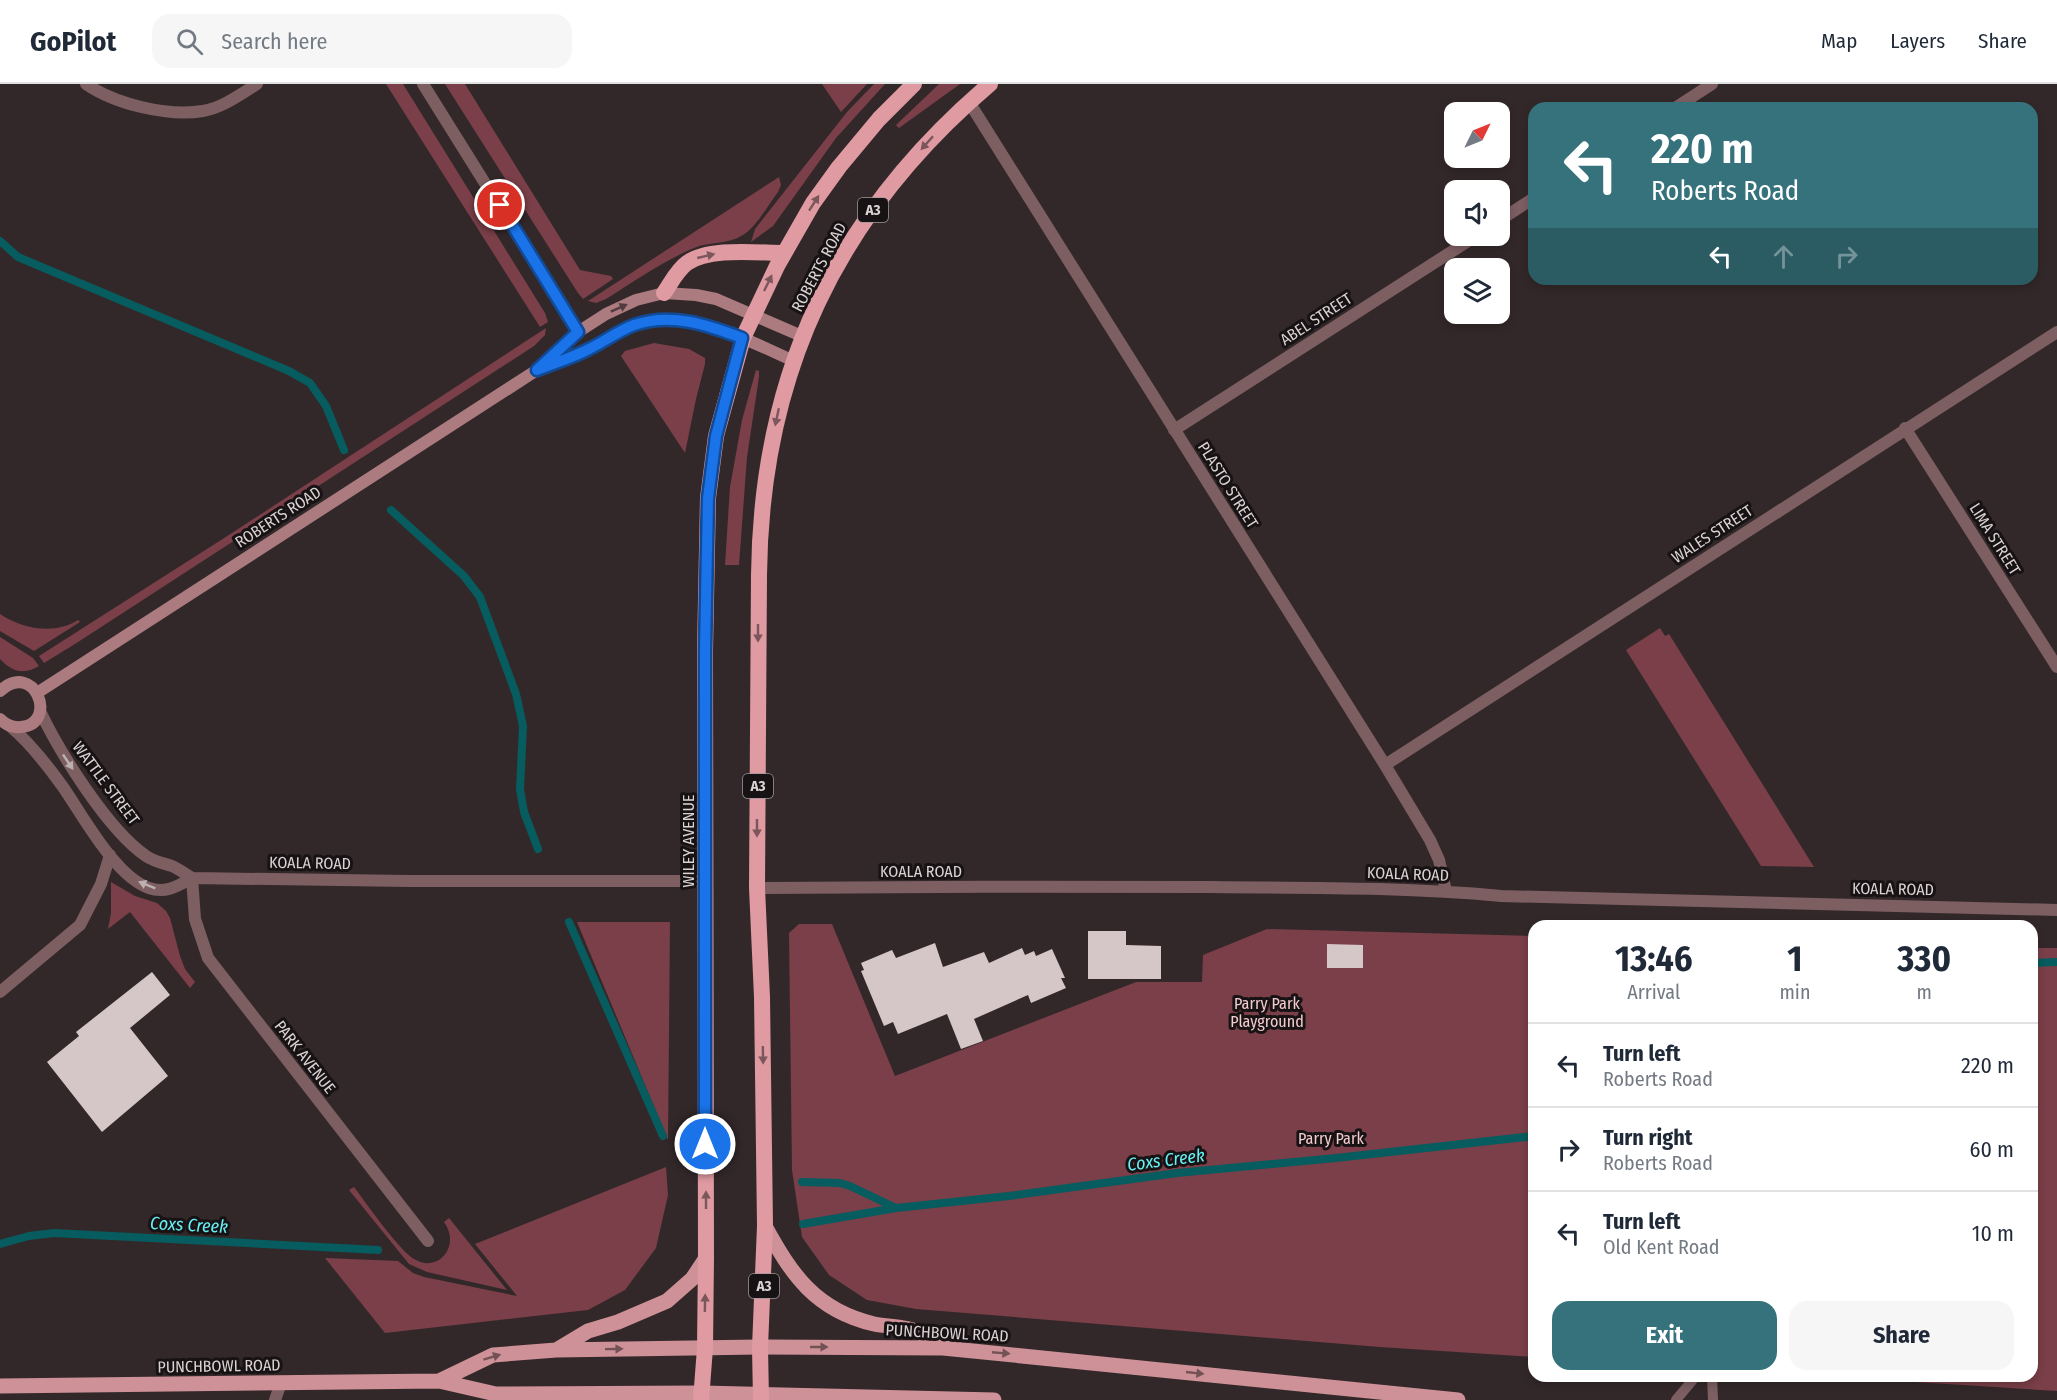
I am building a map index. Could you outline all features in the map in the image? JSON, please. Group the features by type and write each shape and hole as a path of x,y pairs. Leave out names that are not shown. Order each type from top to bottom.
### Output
{"highway":[{"path":"742,338 784,253 813,203 879,119 914,84"},
{"name":"ROBERTS ROAD","path":"794,361 826,285 857,232 902,171 934,135 990,84"},
{"path":"664,293 680,270 695,258 719,253 784,253"},
{"name":"WILEY AVENUE","path":"701,1396 705,1348 706,1258 705,651 708,498 716,436 742,338"},
{"name":"A3","path":"760,1397 765,1226 762,997 757,888 759,531 780,402 794,361"}],"main road":[{"name":"ROBERTS ROAD","path":"37,693 537,370 578,332 606,314 664,293 696,295 716,299 804,337"},
{"name":"ROBERTS ROAD","path":"537,370 588,350 610,336 635,325 659,319 686,320 742,338 794,361"},
{"path":"0,691 12,683 19,682 26,684 37,693 41,702 40,711 32,723 26,726 11,727 0,719"},
{"path":"765,1226 794,1274 825,1303 845,1314 873,1324 916,1331 943,1348"},
{"path":"556,1350 588,1331 618,1322 667,1301 692,1278 706,1258"},
{"name":"PUNCHBOWL ROAD","path":"439,1381 493,1355 556,1350 760,1347 943,1348 1458,1400"},
{"name":"PUNCHBOWL ROAD","path":"0,1386 439,1381 496,1394 994,1400"},
{"path":"581,1394 599,1400"}],"street":[{"path":"86,84 97,92 137,107 185,112 205,111 227,102 257,84"},
{"path":"423,84 578,332"},
{"path":"1684,102 1712,84"},
{"name":"PLASTO STREET","path":"969,102 1385,765 1430,840 1439,860 1446,891"},
{"path":"1510,214 1528,202"},
{"name":"ABEL STREET","path":"1174,430 1460,246"},
{"name":"WALES STREET","path":"1385,765 2057,332"},
{"name":"LIMA STREET","path":"1905,428 2057,667"},
{"name":"WATTLE STREET","path":"40,711 66,759 116,827 145,855 159,863 174,867 192,878"},
{"path":"0,992 80,925 100,884 110,855 61,785 24,739 11,727"},
{"name":"KOALA ROAD","path":"110,855 131,877 151,889 174,889 192,878 706,881"},
{"name":"PARK AVENUE","path":"192,878 195,919 208,958 428,1241"},
{"name":"KOALA ROAD","path":"757,888 1163,887 1446,891 1501,896 2057,910"},
{"path":"274,1400 281,1383"}],"lane":[{"path":"1676,1400 1691,1382"},
{"path":"1712,1382 1713,1400"}],"green space":[{"path":"386,84 403,84 545,313 548,322 540,327"},
{"path":"445,84 465,84 580,270 611,276 613,279 583,299"},
{"path":"822,84 867,84 841,112"},
{"path":"874,84 885,84 836,138 773,226 751,242 755,229 847,112"},
{"path":"939,84 960,84 899,128 896,125"},
{"path":"779,177 781,185 778,192 758,221 743,235 694,248 660,265 606,299 596,303 588,301"},
{"path":"546,328 545,335 534,346 75,644 44,663 39,656 232,533"},
{"path":"654,343 689,349 705,358 685,453 621,356 625,351"},
{"path":"756,370 759,371 759,377 747,457 739,565 725,565 730,487 742,420"},
{"path":"0,614 18,623 49,629 69,625 78,620 80,622 34,651 0,631"},
{"path":"1660,628 1665,636 1669,634 1814,867 1761,866 1626,650"},
{"path":"0,637 33,658 39,666 28,671 18,671 9,667 0,659"},
{"path":"111,882 135,896 157,903 166,911 185,969 195,982 190,988 130,912 108,929 111,913"},
{"path":"577,922 670,922 668,1140"},
{"name":"Parry Park","path":"799,924 832,924 895,1076 1136,982 1202,982 1203,955 1267,929 1528,936 1528,1357 1380,1347 916,1309 867,1300 829,1275 802,1237 792,1170 789,933"},
{"path":"2038,948 2057,948 2057,1391 1915,1382 2038,1382"},
{"path":"666,1167 668,1195 656,1248 625,1290 588,1310 385,1333 325,1258 398,1261 413,1273 424,1277 517,1296 475,1244"},
{"path":"354,1187 400,1246 414,1259 423,1263 432,1263 445,1255 450,1240 449,1231 444,1222 449,1218 507,1290 427,1272 409,1264 349,1190"}],"building":[{"path":"1088,931 1126,931 1126,945 1161,946 1161,979 1088,979"},
{"path":"935,943 943,967 984,952 989,963 1022,948 1025,955 1034,951 1036,956 1052,949 1065,978 1061,978 1066,988 1031,1003 1028,995 974,1019 983,1041 961,1049 947,1014 898,1034 893,1022 884,1026 861,971 864,970 861,963 892,950 896,958"},
{"path":"1327,944 1363,945 1363,968 1327,968"},
{"path":"152,972 170,995 130,1028 168,1076 102,1132 47,1062 79,1036 76,1032"}],"waterway":[{"path":"0,241 18,257 289,371 310,383 326,406 344,450"},
{"path":"391,510 464,576 480,597 516,694 523,726 520,789 524,812 538,849"},
{"path":"569,922 663,1136"},
{"name":"Coxs Creek","path":"2038,963 2057,962"},
{"name":"Coxs Creek","path":"803,1224 896,1208 1009,1196 1177,1173 1528,1137"},
{"path":"802,1182 840,1183 894,1207"},
{"name":"Coxs Creek","path":"0,1244 29,1236 54,1233 378,1250"}],"route":[{"path":"500,205 578,332 537,370 588,350 610,336 635,325 659,319 686,320 742,338 716,436 708,498 705,651 705,1144"}],"park label":[{"name":"Parry Park Playground","path":"1267,1012"}]}
